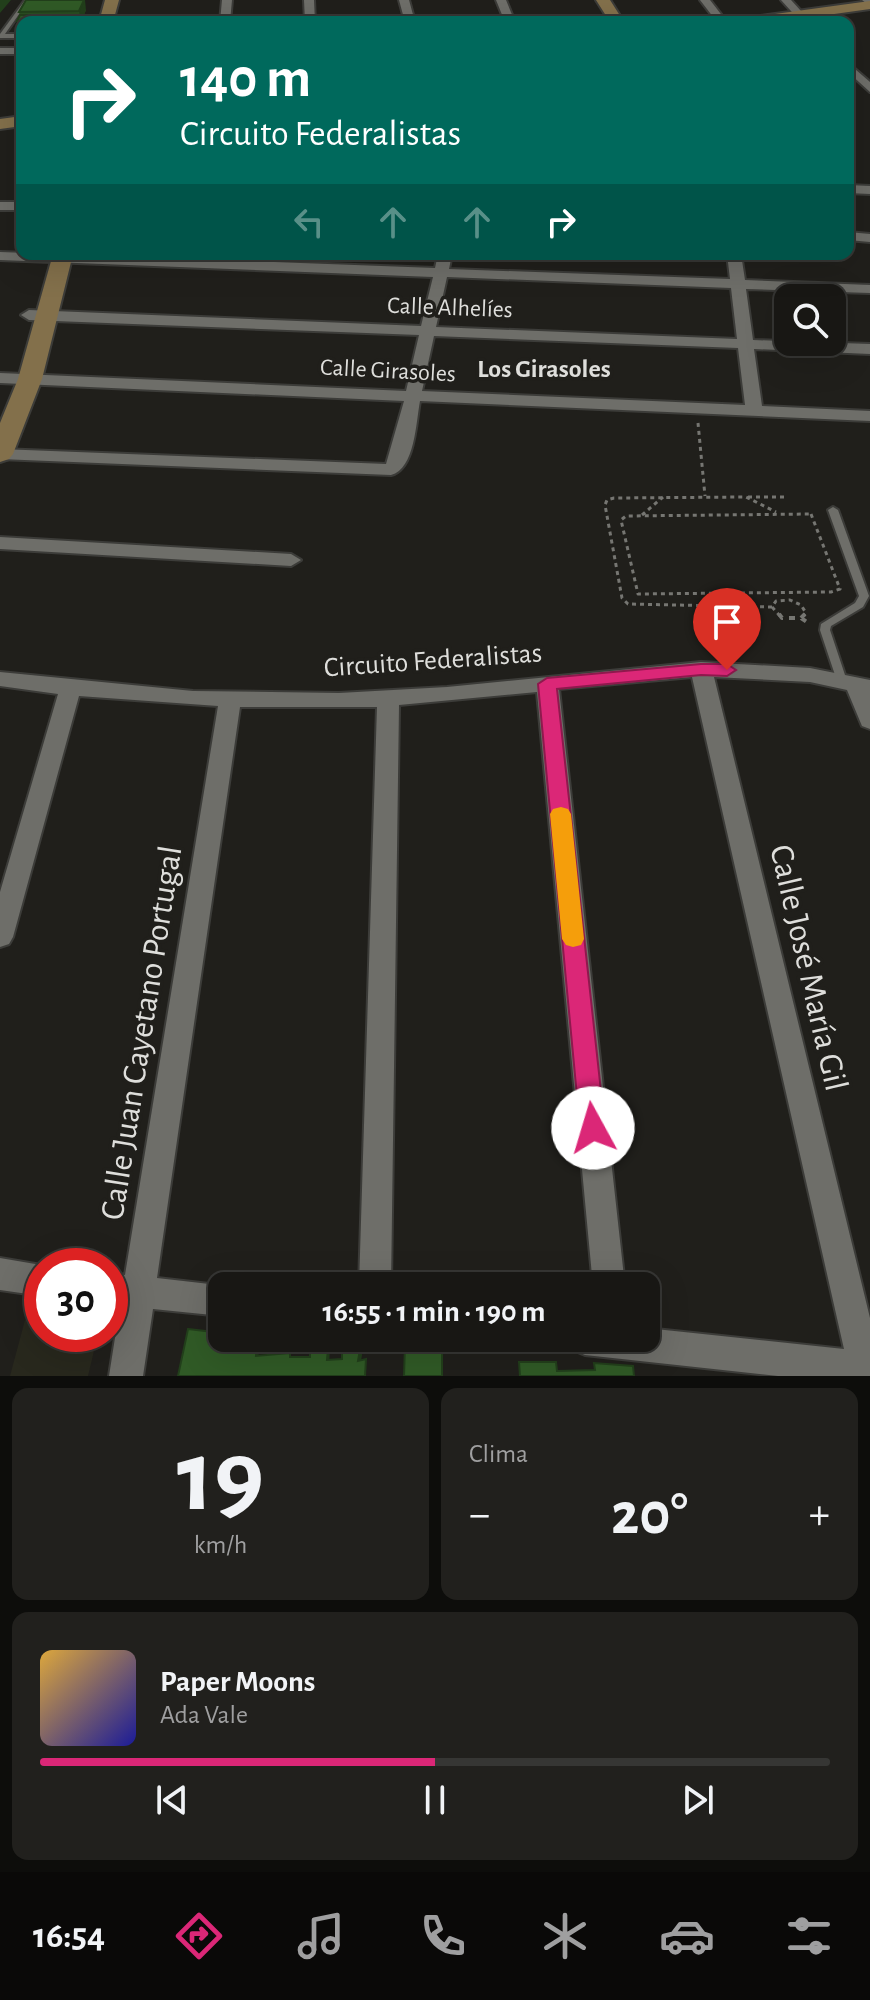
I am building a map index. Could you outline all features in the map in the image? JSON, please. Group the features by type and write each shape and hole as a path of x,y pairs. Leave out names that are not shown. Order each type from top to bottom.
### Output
{"main road":[{"path":"816,16 869,4"},
{"path":"0,405 38,315 53,260"},
{"path":"0,454 14,378"}],"street":[{"path":"705,0 717,16"},
{"path":"854,72 870,89"},
{"path":"145,260 870,289"},
{"path":"0,454 376,472 391,470 398,463 444,260"},
{"path":"735,260 754,411"},
{"name":"Calle Alhelíes","path":"38,315 870,349"},
{"name":"Calle Girasoles","path":"14,378 870,416"},
{"path":"0,543 291,560"},
{"name":"Circuito Federalistas","path":"0,679 70,689 230,700 388,699 701,669 781,671 856,684"},
{"name":"Calle José María Gil","path":"701,669 867,1371"},
{"path":"547,684 608,1272"},
{"path":"856,684 870,721"},
{"path":"0,937 70,689"},
{"path":"375,1272 388,699"},
{"name":"Calle Juan Cayetano Portugal","path":"128,1269 230,700"},
{"path":"0,1274 24,1277"},
{"path":"128,1291 208,1299"},
{"path":"660,1346 867,1371"},
{"name":"Calle Juan Cayetano Portugal","path":"125,1352 126,1376"}],"lane":[{"path":"0,42 16,16"},
{"path":"0,26 9,27"},
{"path":"833,510 864,596 859,605 826,624 825,630 856,684"}],"path":[{"path":"697,409 705,496"},
{"path":"642,515 663,497"},
{"path":"772,607 776,601 797,601 806,613 792,620 782,618 772,607 635,606 622,598 605,505 607,500 663,497 786,497"},
{"path":"746,497 778,513"},
{"path":"806,513 813,516 840,589 831,592 638,594 621,520 626,516 642,515 806,513"}],"shaded area":[{"path":"24,1324 24,1352 94,1352 88,1376 10,1376"}],"building":[{"path":"26,0 84,0 79,11 19,12"},
{"path":"188,1329 208,1331 208,1352 256,1352 256,1356 290,1353 290,1357 310,1357 310,1352 328,1352 327,1360 342,1359 342,1352 360,1352 358,1361 366,1359 365,1376 178,1376"},
{"path":"405,1352 442,1352 442,1376 404,1376"},
{"path":"519,1362 556,1362 557,1371 595,1370 594,1363 633,1366 634,1376 520,1376"}],"slow traffic":[{"path":"561,814 573,939"}],"district":[{"name":"Los Girasoles","path":"544,369"}],"route":[{"path":"593,1128 547,684 701,669 727,670"}]}
